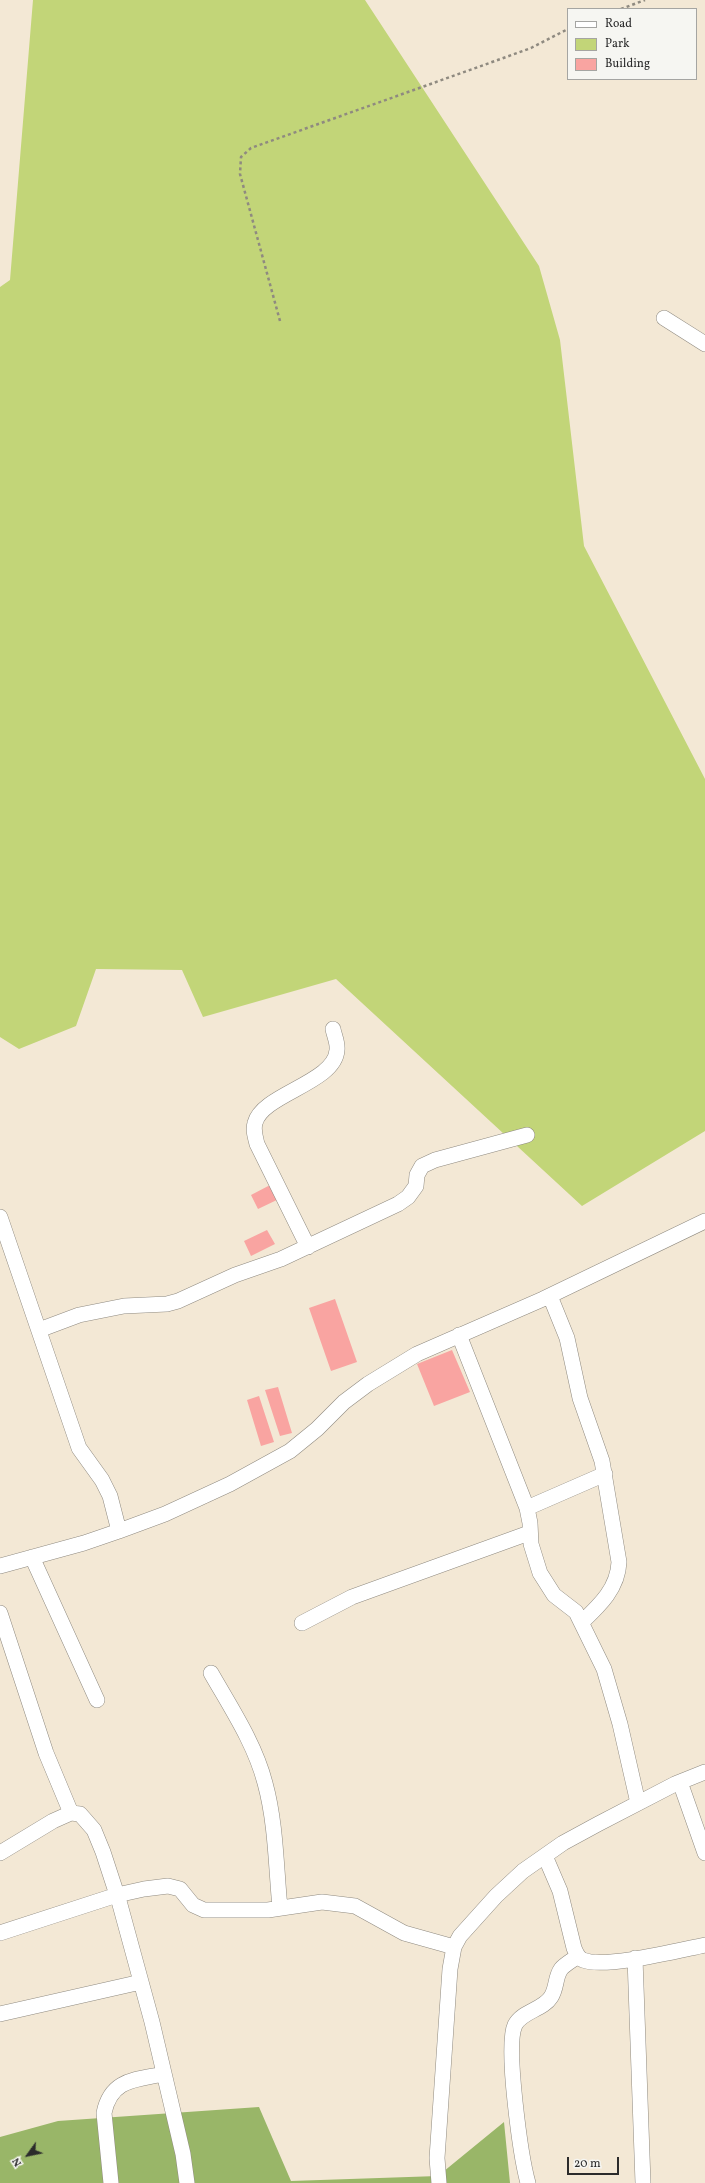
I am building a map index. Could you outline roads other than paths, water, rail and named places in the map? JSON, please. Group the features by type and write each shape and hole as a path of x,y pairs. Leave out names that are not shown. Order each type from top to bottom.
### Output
{"street":[{"path":"664,318 705,344"},
{"path":"308,1247 257,1144 254,1132 255,1121 263,1110 321,1074 334,1061 337,1049 333,1029"},
{"path":"39,1330 79,1315 124,1306 167,1304 308,1247 398,1204 408,1197 416,1186 417,1175 422,1166 435,1160 527,1135"},
{"path":"0,1217 79,1448 102,1480 110,1496 119,1531"},
{"path":"0,1566 32,1558 119,1531 165,1514 210,1493 290,1451 317,1429 344,1402 368,1384 417,1354 550,1296 705,1221"},
{"path":"550,1296 567,1338 580,1398 597,1442 605,1474 619,1571 609,1593 582,1622"},
{"path":"459,1335 527,1508 530,1523 529,1533 540,1573 554,1595 576,1612 604,1668 638,1803"},
{"path":"527,1508 605,1474"},
{"path":"302,1623 352,1597 529,1533"},
{"path":"32,1558 97,1700"},
{"path":"0,1613 46,1753 71,1813"},
{"path":"211,1673 249,1741 265,1783 269,1802 280,1908"},
{"path":"439,2183 437,2158 450,1969 454,1946 460,1936 496,1896 524,1871 545,1856 638,1803 680,1782 705,1772"},
{"path":"680,1782 705,1853"},
{"path":"0,1853 53,1821 71,1813 80,1814 94,1830 117,1895 141,1982 183,2154 187,2183"},
{"path":"545,1856 560,1891 574,1948 578,1956 584,1960 593,1962 636,1958 705,1945"},
{"path":"0,1933 117,1895 144,1889 168,1886 180,1889 193,1905 204,1910 252,1911 322,1902 355,1906 404,1933 454,1946"},
{"path":"528,2183 514,2083 512,2036 515,2024 525,2015 545,2004 551,1998 561,1968 578,1956"},
{"path":"636,1958 643,2183"},
{"path":"0,2014 141,1982"},
{"path":"111,2183 104,2113 106,2102 117,2086 164,2074"}]}
